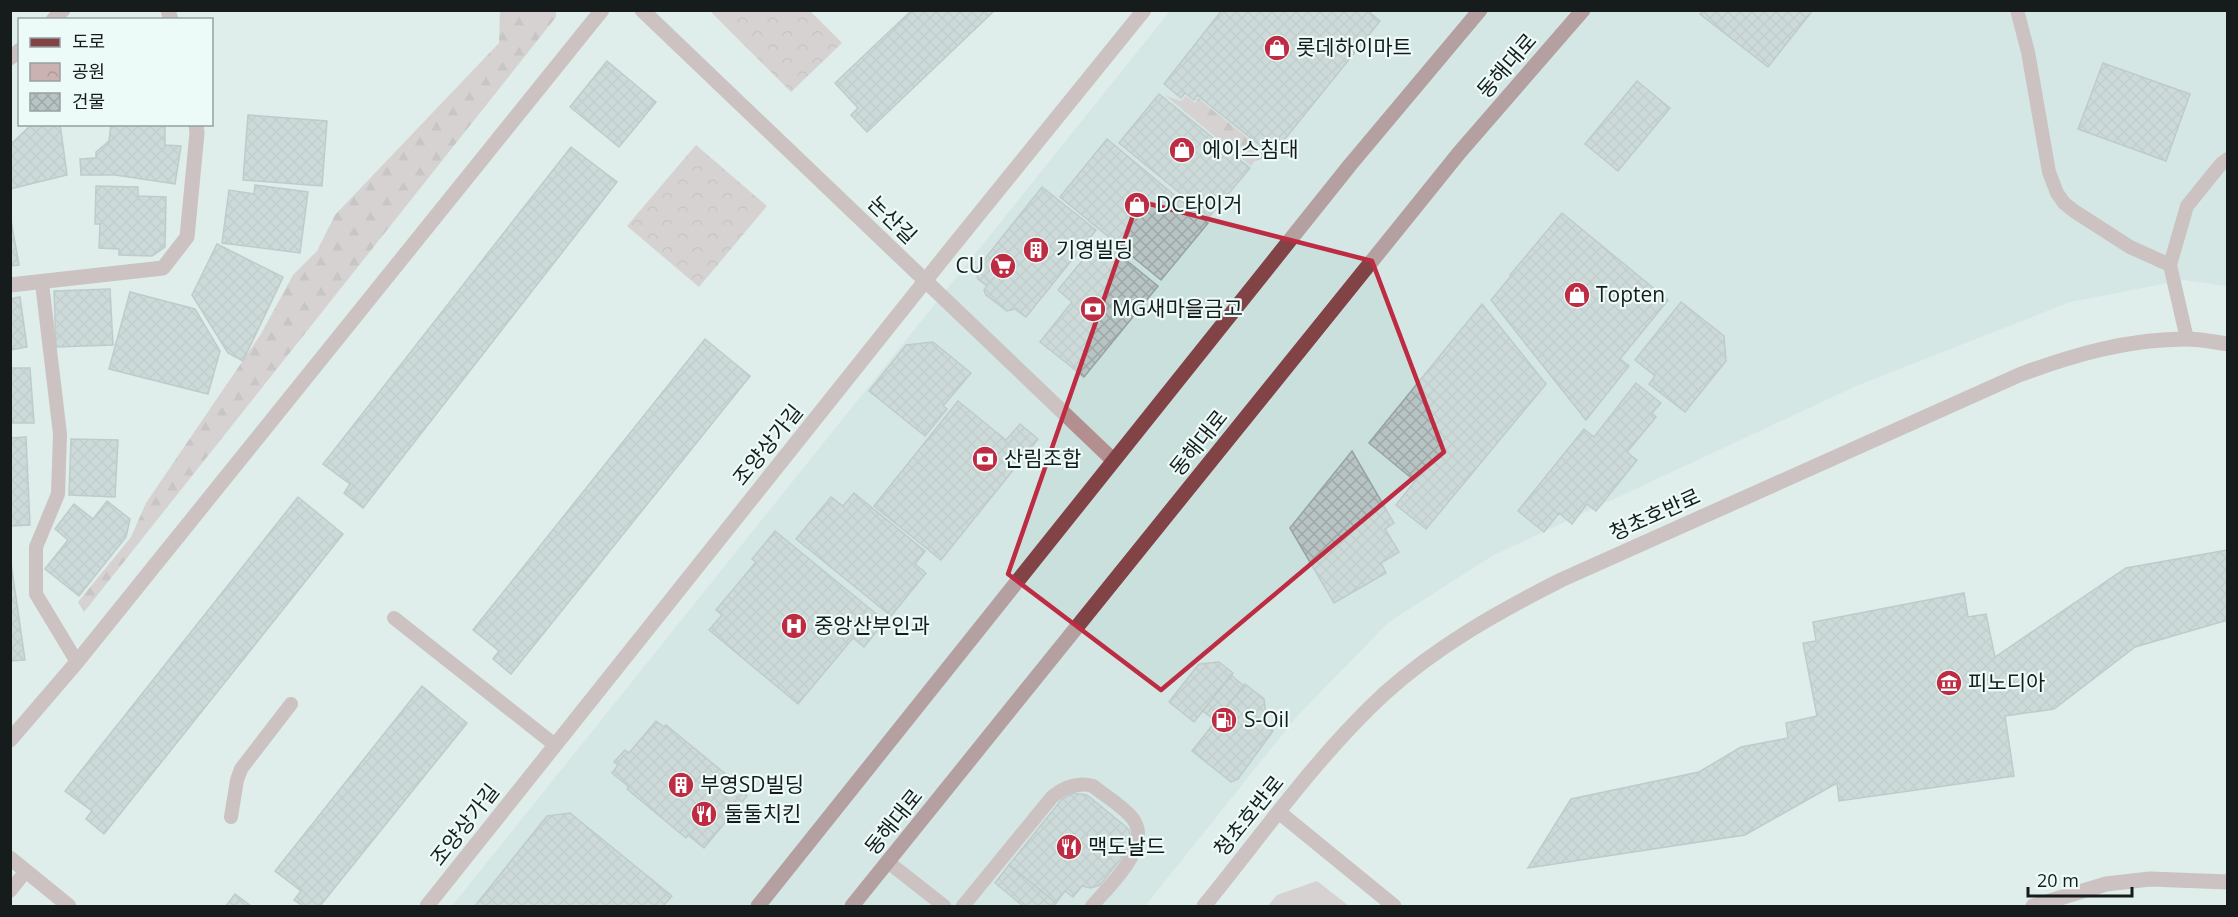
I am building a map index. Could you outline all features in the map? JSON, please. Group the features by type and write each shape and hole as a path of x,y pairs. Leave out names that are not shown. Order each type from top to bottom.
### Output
{"main road":[{"path":"759,906 1350,165 1480,10"},
{"name":"동해대로","path":"852,906 1459,153 1583,10"}],"street":[{"path":"10,740 77,662 602,10"},
{"name":"논산길","path":"642,10 1113,460"},
{"name":"조양상가길","path":"427,906 1144,10"},
{"path":"10,285 163,268 187,237 196,126"},
{"name":"청초호반로","path":"1204,906 1330,750 1385,694 1441,648 1503,610 1561,580 2019,375 2069,357 2126,343 2187,339 2228,344"},
{"path":"1280,813 1394,906"},
{"path":"10,858 69,906"},
{"path":"2032,906 2106,884 2150,879 2228,882"}],"lane":[{"path":"2017,10 2028,52 2049,172 2057,193 2074,211 2130,246 2170,265"},
{"path":"2187,339 2170,265 2187,206 2220,165 2228,159"},
{"path":"42,283 60,434 58,494 36,547 36,594 77,662"},
{"path":"394,618 555,745"},
{"path":"231,817 241,769 291,704"},
{"path":"963,906 1052,797 1066,788 1085,784 1093,786 1132,818 1137,831 1134,853 1092,906"},
{"path":"888,862 944,906"},
{"path":"10,891 26,871"}],"highlighted area":[{"path":"1138,201 1372,261 1444,452 1161,690 1008,574"}],"shaded area":[{"path":"1170,11 2227,11 2227,286 2184,280 2070,302 1856,386 1492,556 1389,622 1298,715 1145,906 452,906"}],"green space":[{"path":"500,11 556,11 556,17 84,612 78,602 131,537 146,503 261,334 293,275 317,251 335,215 499,43"},
{"path":"710,11 810,11 842,43 791,92"},
{"path":"1166,96 1181,101 1186,96 1195,103 1198,98 1270,156 1255,161 1251,166"},
{"path":"696,145 767,206 699,287 627,226"},
{"path":"1317,881 1349,906 1268,906 1277,895"}],"building":[{"path":"912,10 995,10 867,132 851,115 858,108 835,83"},
{"path":"1222,10 1367,10 1380,21 1272,155 1197,95 1194,100 1185,93 1181,98 1164,84"},
{"path":"1702,10 1813,10 1768,67 1700,14"},
{"path":"607,61 656,102 619,147 570,107"},
{"path":"2103,63 2190,94 2166,161 2078,129"},
{"path":"1637,81 1670,108 1618,171 1585,144"},
{"path":"1159,94 1250,168 1209,217 1119,143"},
{"path":"248,115 327,121 322,186 243,180"},
{"path":"30,126 60,126 67,175 10,189 10,145"},
{"path":"111,126 165,126 165,145 181,146 175,184 115,175 81,175 80,159 96,158 96,152 109,141"},
{"path":"1107,139 1208,223 1161,280 1060,197"},
{"path":"571,147 617,182 363,508 344,493 350,484 323,464"},
{"path":"255,185 308,192 300,253 222,243 229,190 254,194"},
{"path":"96,186 138,187 138,196 166,197 165,247 152,256 119,255 119,249 99,248 100,224 95,224"},
{"name":"기영빌딩","path":"1042,187 1096,230 1026,317 1015,309 1007,311 986,295 984,290 987,286 978,279 976,270"},
{"path":"1562,213 1668,300 1620,359 1629,366 1586,420 1491,300"},
{"path":"10,215 19,265 10,266"},
{"path":"1100,239 1158,286 1084,377 1040,342 1072,302 1058,290"},
{"path":"217,244 283,277 243,361 228,353 192,295"},
{"path":"110,289 113,345 56,347 54,291"},
{"path":"130,292 195,309 220,351 208,394 109,369"},
{"path":"20,297 27,347 10,350 10,299"},
{"path":"1681,302 1724,336 1726,361 1685,412 1649,384 1655,376 1635,360"},
{"path":"1482,304 1546,384 1426,529 1396,505 1415,481 1369,443"},
{"path":"705,339 750,376 511,674 493,659 499,651 473,630"},
{"path":"933,342 971,373 943,406 947,409 925,436 869,391 906,345"},
{"path":"10,368 30,368 34,423 10,423"},
{"path":"1636,383 1661,403 1652,413 1656,417 1627,452 1637,460 1596,511 1587,504 1572,524 1559,513 1544,532 1518,511 1584,429 1594,437"},
{"path":"958,401 1006,440 1020,424 1038,439 941,560 874,506"},
{"path":"26,437 30,525 10,526 10,438"},
{"path":"71,439 118,440 115,497 69,495"},
{"path":"1352,451 1394,523 1385,529 1399,552 1381,563 1386,573 1334,603 1290,528"},
{"path":"854,493 925,551 915,564 926,573 891,616 796,539 831,497 843,506"},
{"path":"298,497 343,534 104,834 86,819 92,811 65,791"},
{"path":"107,501 130,519 126,537 79,596 45,569 68,540 55,529 74,504 93,519"},
{"path":"775,531 885,621 864,647 853,638 798,704 709,630 722,615 716,610 756,562 752,559"},
{"name":"피노디아","path":"2228,550 2228,620 2135,647 2054,709 2005,716 2014,776 1839,801 1837,783 1745,835 1528,868 1571,799 1699,772 1741,747 1788,738 1786,723 1817,716 1803,643 1816,641 1813,622 1964,593 1968,617 1986,614 1995,657 2126,568"},
{"path":"10,556 25,660 10,661"},
{"path":"1219,662 1233,673 1194,722 1169,702 1199,664"},
{"path":"1231,675 1244,686 1216,721 1203,711"},
{"path":"1245,684 1264,699 1267,723 1273,731 1238,779 1231,782 1192,751"},
{"path":"422,686 467,723 320,906 303,906 294,900 301,891 275,871"},
{"name":"부영SD빌딩","path":"656,721 664,727 666,725 734,781 732,783 747,796 704,848 688,835 686,838 627,789 629,787 612,773 618,765 614,762 625,750 629,753"},
{"path":"1074,793 1087,795 1125,826 1129,830 1131,841 1130,847 1100,885 1091,888 1082,886 1073,897 1065,891 1056,903 1009,865 1062,799"},
{"path":"570,813 672,896 663,906 475,906 547,816"},
{"path":"1009,865 1056,903 1053,906 1023,906 995,883"},
{"path":"235,894 251,906 226,906"}],"place":[{"name":"롯데하이마트","path":"1277,48"},
{"name":"에이스침대","path":"1182,150"},
{"name":"DC타이거","path":"1137,205"},
{"name":"기영빌딩","path":"1036,250"},
{"name":"CU","path":"1003,266"},
{"name":"Topten","path":"1577,295"},
{"name":"MG새마을금고","path":"1093,309"},
{"name":"산림조합","path":"985,459"},
{"name":"중앙산부인과","path":"794,626"},
{"name":"피노디아","path":"1949,683"},
{"name":"S-Oil","path":"1224,720"},
{"name":"부영SD빌딩","path":"681,785"},
{"name":"둘둘치킨","path":"704,814"},
{"name":"맥도날드","path":"1069,847"}]}
